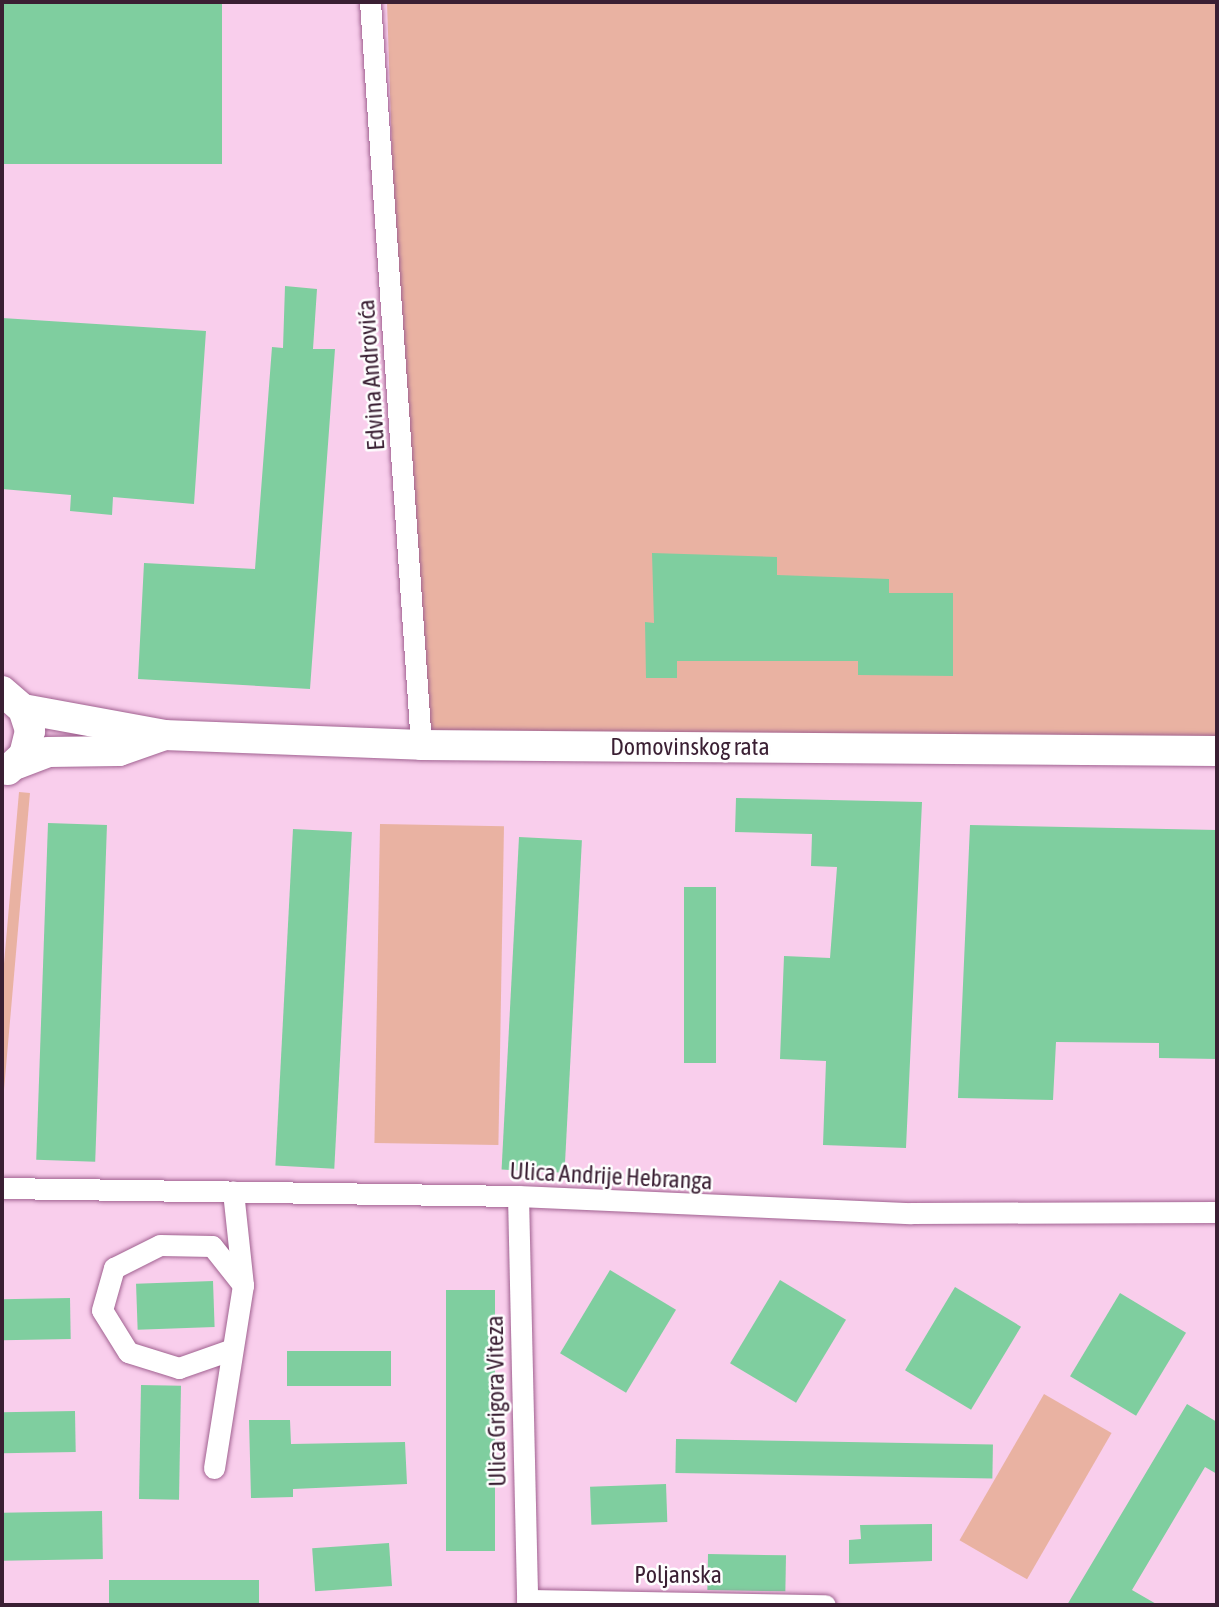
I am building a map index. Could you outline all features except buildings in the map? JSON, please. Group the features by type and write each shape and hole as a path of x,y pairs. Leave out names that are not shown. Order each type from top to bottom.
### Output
{"main road":[{"name":"Domovinskog rata","path":"13,700 163,735 421,745 1217,751"},
{"path":"6,771 29,742 13,700"},
{"name":"Domovinskog rata","path":"6,771 48,752 119,751 163,735"}],"street":[{"name":"Edvina Androvića","path":"370,2 421,745"},
{"name":"Ulica Andrije Hebranga","path":"2,1188 518,1196 763,1210 1217,1212"},
{"path":"214,1468 229,1350 243,1285 233,1192"},
{"name":"Ulica Grigora Viteza","path":"518,1196 527,1603"},
{"path":"229,1350 179,1368 128,1352 102,1310 114,1268 160,1245 212,1246 243,1285"},
{"name":"Poljanska","path":"527,1603 825,1605"}],"shaded area":[{"path":"387,2 1217,2 1217,751 421,745 401,425"},
{"path":"19,792 30,793 2,1113 2,986"},
{"path":"380,824 504,826 498,1145 374,1143"},
{"path":"1044,1394 1112,1433 1027,1579 960,1540"}]}
